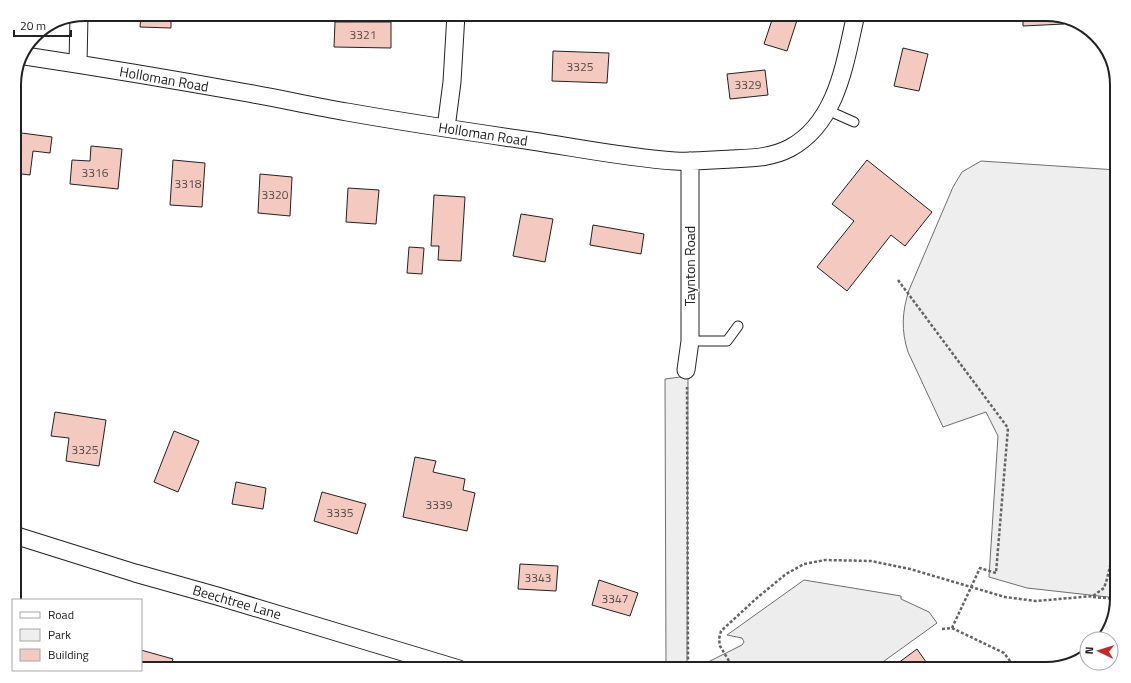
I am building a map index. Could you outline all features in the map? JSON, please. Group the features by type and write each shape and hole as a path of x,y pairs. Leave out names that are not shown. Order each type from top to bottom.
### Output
{"street":[{"path":"446,128 452,82 456,21"},
{"name":"Holloman Road","path":"28,56 244,92 347,112 446,128 604,152 674,161 690,161 765,157 792,147 810,133 827,110 835,93 841,76 854,21"},
{"path":"78,64 79,22"},
{"name":"Taynton Road","path":"686,370 690,341 690,161"},
{"name":"Beechtree Lane","path":"21,537 135,573 217,596 436,662"}],"lane":[{"path":"827,110 854,122"},
{"path":"690,341 727,341 738,326"}],"path":[{"path":"898,280 1008,428 996,573 980,568 952,628"},
{"path":"686,370 687,662"},
{"path":"729,661 720,646 719,639 721,631 786,574 804,564 825,560 871,561 910,569 1005,597 1036,601 1093,596 1110,599"},
{"path":"1093,596 1104,588 1110,566"},
{"path":"942,629 952,628 1004,653 1011,662"}],"green space":[{"path":"981,161 1110,170 1110,597 1027,588 989,577 998,436 986,412 943,427 908,352 904,336 903,321 909,290 953,187 962,172"},
{"path":"688,376 687,662 666,662 665,379"}],"shaded area":[{"path":"804,580 901,596 901,599 929,612 937,623 883,662 708,662 742,645 744,642 742,638 727,635"}],"building":[{"path":"140,21 171,21 171,28 140,27"},
{"path":"772,21 797,21 787,51 764,44"},
{"path":"1023,21 1046,21 1064,24 1023,26"},
{"path":"335,22 391,22 391,48 334,47"},
{"path":"903,48 928,54 919,91 894,86"},
{"path":"553,51 609,53 607,83 552,81"},
{"path":"765,70 768,95 730,99 727,74"},
{"path":"21,133 52,137 50,153 33,151 30,175 21,174"},
{"path":"91,146 122,149 118,189 70,184 72,160 90,161"},
{"path":"173,160 205,163 202,207 170,205"},
{"path":"867,160 932,212 905,246 891,235 847,291 817,267 854,221 832,204"},
{"path":"260,174 292,177 290,216 258,213"},
{"path":"348,188 379,190 376,224 346,222"},
{"path":"434,195 465,197 461,261 438,260 439,246 431,246"},
{"path":"521,214 553,219 545,262 513,256"},
{"path":"593,225 644,234 641,254 590,245"},
{"path":"409,247 424,248 422,274 407,273"},
{"path":"55,412 106,420 99,466 66,461 69,438 51,436"},
{"path":"174,431 199,441 178,492 154,482"},
{"path":"415,457 436,461 433,472 465,479 463,490 475,493 467,531 403,517"},
{"path":"236,482 266,488 263,509 232,504"},
{"path":"322,492 366,504 357,534 314,521"},
{"path":"520,564 558,566 556,591 518,589"},
{"path":"599,580 638,593 630,616 592,605"},
{"path":"917,649 926,662 899,662"},
{"path":"142,650 173,659 172,662 142,662"}]}
